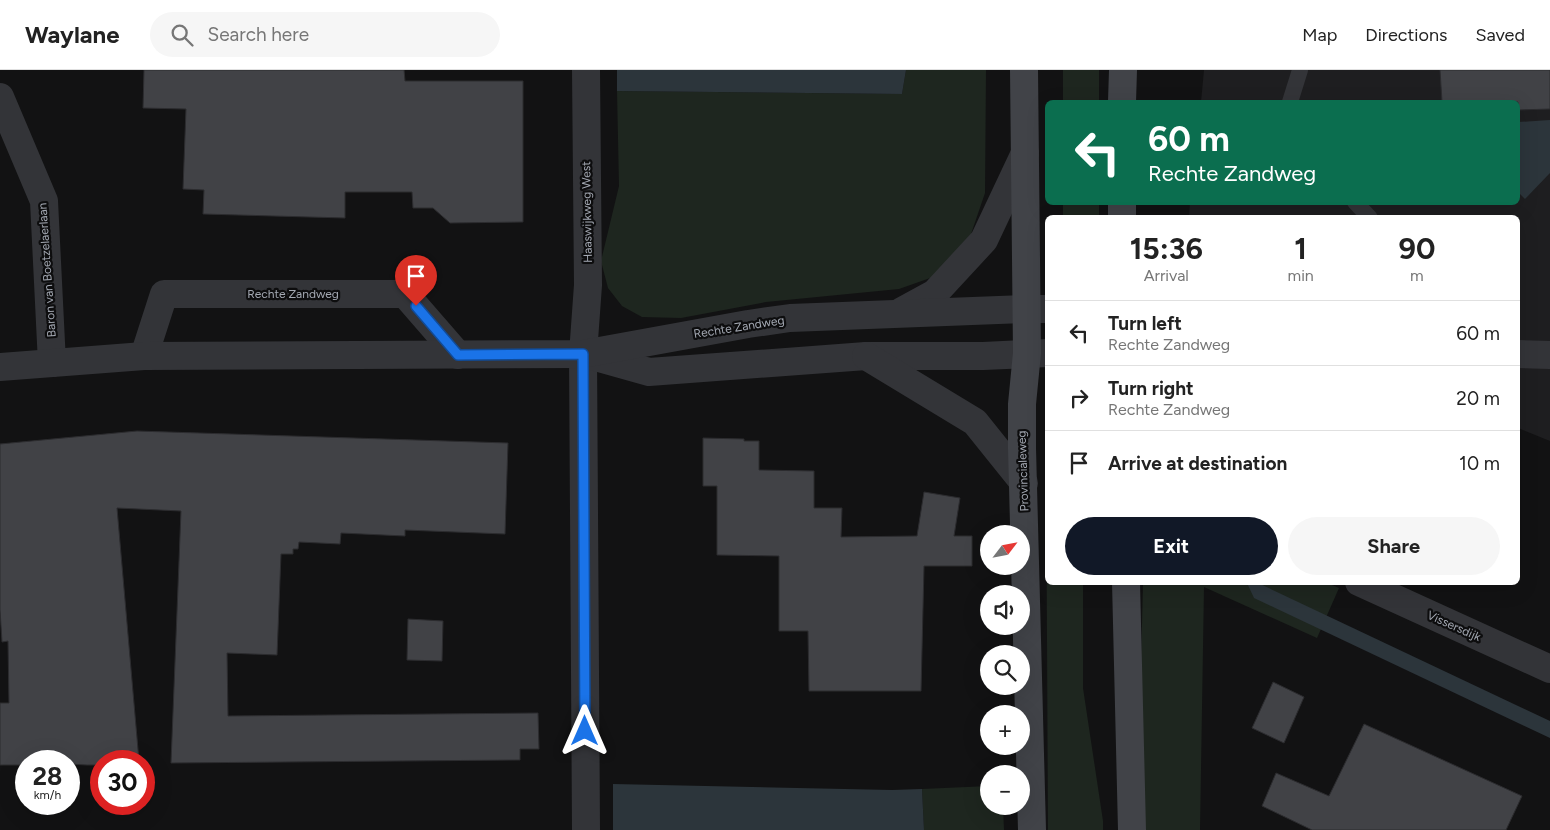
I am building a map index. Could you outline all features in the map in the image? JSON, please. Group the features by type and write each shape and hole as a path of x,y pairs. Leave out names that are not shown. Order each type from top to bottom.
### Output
{"main road":[{"name":"Provincialeweg","path":"1024,70 1025,153 1037,309 1037,353 1022,404 1032,830"},
{"path":"1122,100 1123,70"},
{"path":"1126,585 1132,830"}],"street":[{"name":"Haaswijkweg West","path":"586,70 588,285 583,354 586,830"},
{"name":"Baron van Boetzelaerlaan","path":"0,97 44,202 52,363"},
{"name":"Rechte Zandweg","path":"896,315 935,293 984,240 1025,153"},
{"name":"Rechte Zandweg","path":"144,356 164,294 405,294 458,355"},
{"name":"Rechte Zandweg","path":"0,367 144,356 583,354 790,318 1037,309"},
{"name":"Rechte Zandweg","path":"583,354 650,372 866,356 983,356 1037,353"},
{"path":"1520,354 1550,355"},
{"path":"866,356 975,422 1024,483"},
{"name":"Vissersdijk","path":"1366,585 1550,669"}],"lane":[{"path":"1291,100 1300,70"},
{"path":"1358,205 1367,215"}],"shaded area":[{"path":"617,70 906,70 902,94 617,91"},
{"path":"906,70 986,70 985,193 971,234 933,277 899,289 766,302 681,318 642,317 622,306 608,288 601,261 619,186 617,91 902,94"},
{"path":"1063,70 1099,70 1099,100 1063,100"},
{"path":"1204,70 1550,70 1550,441 1520,429 1520,215 1189,215 1190,205 1520,205 1520,100 1201,100"},
{"path":"1550,120 1550,173 1525,199 1520,194 1520,122"},
{"path":"1063,205 1099,205 1099,215 1063,215"},
{"path":"1047,585 1083,585 1083,688 1103,830 1048,830"},
{"path":"1143,585 1332,585 1339,588 1317,638 1204,587 1200,830 1137,830"},
{"path":"1248,585 1262,585 1550,721 1550,738 1254,598"},
{"path":"613,784 922,789 924,830 613,830"},
{"path":"980,786 980,815 1003,815 1004,830 924,830 922,789"}],"building":[{"path":"144,70 404,70 405,81 523,81 523,222 450,223 433,208 413,208 412,192 345,192 345,218 203,214 204,190 183,189 186,109 143,108"},
{"path":"1440,70 1550,70 1550,109 1520,110 1520,100 1442,100"},
{"path":"137,431 508,443 505,534 405,530 405,536 341,533 340,544 299,542 298,549 293,549 293,554 281,554 277,655 227,653 228,716 538,713 539,749 520,749 520,760 171,763 181,511 117,508 138,750 90,750 90,765 87,765 80,765 80,750 15,750 15,765 0,765 0,703 9,703 8,641 2,642 0,610 0,444"},
{"path":"703,438 759,441 759,470 814,471 814,508 842,508 841,537 917,536 924,492 960,498 954,536 972,536 972,566 924,566 921,691 809,691 808,631 779,631 779,556 717,555 717,486 703,486"},
{"path":"408,619 443,621 442,661 407,660"},
{"path":"1273,682 1304,697 1284,743 1252,728"},
{"path":"1364,724 1522,796 1506,830 1312,830 1262,806 1276,773 1329,796"}],"route":[{"path":"416,306 458,355 583,354 585,731"}]}
